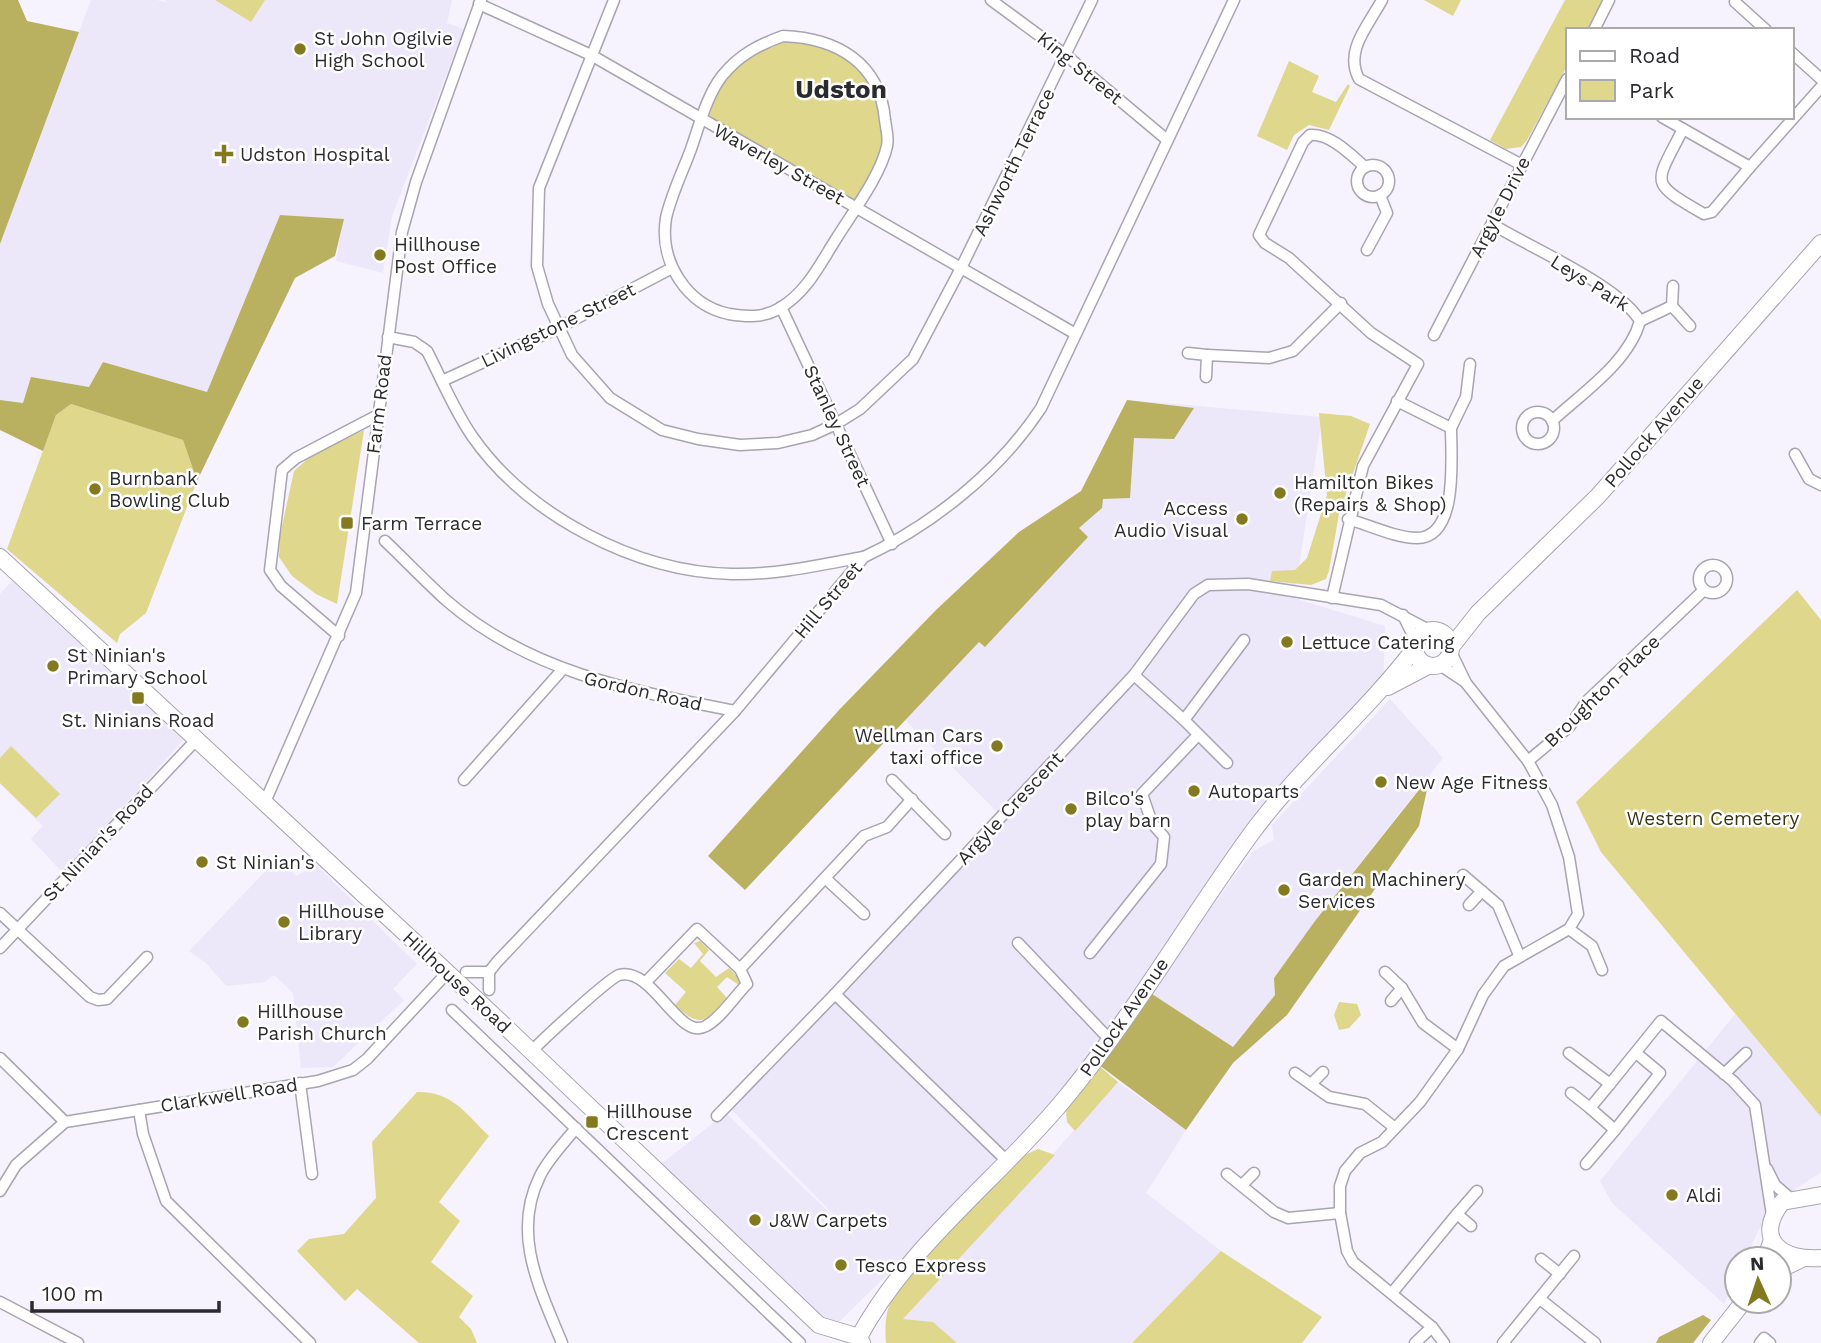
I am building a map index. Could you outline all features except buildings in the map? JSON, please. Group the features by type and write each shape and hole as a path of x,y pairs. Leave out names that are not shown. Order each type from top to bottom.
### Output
{"street":[{"name":"Ashworth Terrace","path":"614,0 539,188 537,266 558,328 572,355 610,398 662,430 740,445 778,443 836,424 860,410 913,359 961,268 1093,0"},
{"name":"King Street","path":"992,0 1067,56 1166,139"},
{"name":"Hill Street","path":"489,972 735,712 863,558 892,544 946,507 984,474 1026,430 1041,408 1074,333 1234,0"},
{"path":"1382,0 1353,54 1352,66 1359,79 1522,165"},
{"path":"1595,28 1609,0"},
{"name":"Waverley Street","path":"480,2 591,55 701,121 1074,333"},
{"name":"Farm Road","path":"265,802 356,593 362,564 364,523 402,232 480,2"},
{"path":"1735,20 1739,6 1764,28"},
{"path":"783,36 812,37 851,54 876,82 884,112 887,146 856,207 805,288 781,307 754,317 727,313 700,304 672,268 665,245 666,218 701,121 721,77 750,48 783,36"},
{"path":"1793,54 1821,79"},
{"name":"Argyle Drive","path":"1434,335 1566,81"},
{"path":"1793,119 1821,87"},
{"path":"1666,119 1750,167"},
{"path":"1683,129 1661,172 1661,182 1665,192 1704,214 1712,212 1793,119"},
{"path":"1332,598 1348,519 1363,466 1418,364 1371,334 1341,303 1259,235 1303,142 1310,135 1321,136 1342,147 1365,167"},
{"path":"1376,165 1388,176 1388,187 1380,195 1367,196 1359,189 1358,174 1365,167 1376,165"},
{"path":"1367,250 1387,213 1380,195"},
{"name":"Leys Park","path":"1492,224 1615,295 1634,311 1640,321 1637,333 1619,358 1552,421"},
{"name":"Pollock Avenue","path":"1452,649 1478,613 1598,496 1821,243"},
{"name":"Livingstone Street","path":"442,381 558,328 672,268"},
{"path":"1673,286 1672,306 1690,326"},
{"path":"1188,353 1269,358 1293,351 1341,303"},
{"path":"1640,321 1672,306"},
{"name":"Stanley Street","path":"781,307 892,544"},
{"path":"388,337 414,342 427,351 473,438 514,484 571,524 602,541 670,565 729,574 774,573 863,558"},
{"path":"1206,377 1207,355"},
{"path":"1348,519 1417,538 1431,536 1442,526 1452,482 1451,428 1466,397 1470,364"},
{"path":"1397,401 1451,428"},
{"path":"339,636 281,586 270,570 282,470 296,458 378,415"},
{"path":"1795,454 1809,479 1821,485"},
{"name":"Gordon Road","path":"385,541 448,602 497,637 562,670 627,690 735,712"},
{"name":"Hillhouse Road","path":"0,557 265,802 819,1325 858,1341"},
{"name":"Argyle Crescent","path":"716,1116 835,994 1133,675 1194,594 1208,585 1248,584 1381,605 1432,630"},
{"name":"Broughton Place","path":"1528,761 1570,726 1586,702 1704,590"},
{"name":"Pollock Avenue","path":"1432,630 1478,613"},
{"path":"1403,615 1421,662 1466,683"},
{"path":"1415,645 1432,630 1443,632 1466,683 1528,761 1552,805 1569,857 1577,905 1577,914 1569,929 1519,955 1493,979 1458,1049 1420,1102 1382,1142 1360,1153 1345,1171 1340,1186 1340,1213 1347,1251 1353,1262 1432,1327 1444,1343"},
{"path":"1184,720 1244,640"},
{"name":"Pollock Avenue","path":"858,1341 896,1278 1008,1162 1059,1105 1110,1040 1284,791 1338,732 1383,690 1415,645"},
{"path":"1434,666 1452,649"},
{"name":"Pollock Avenue","path":"1383,690 1434,666"},
{"path":"464,780 562,670"},
{"path":"1133,675 1227,763"},
{"path":"1090,953 1161,864 1164,837 1152,822 1142,794 1198,735"},
{"name":"St Ninian's Road","path":"0,948 197,739"},
{"path":"892,780 945,834"},
{"path":"740,969 864,836 887,827 912,799"},
{"path":"1463,875 1498,905 1519,955"},
{"path":"825,878 864,914"},
{"path":"1469,905 1482,891"},
{"path":"0,913 90,997 98,1000 107,999 147,957"},
{"path":"531,1052 552,1028 575,1014 612,978 632,975 645,983 686,1024 702,1028 747,984 740,969 697,929 645,983"},
{"path":"1569,929 1592,946 1602,970"},
{"path":"1018,943 1110,1040"},
{"path":"466,972 489,972 489,990"},
{"path":"1385,972 1402,988 1423,1023 1458,1049"},
{"name":"Clarkwell Road","path":"65,1122 300,1083 353,1070 387,1038 447,973"},
{"path":"1391,1000 1402,988"},
{"path":"835,994 1008,1162"},
{"name":"Hillhouse Road","path":"452,1010 800,1343"},
{"path":"1590,1108 1661,1021 1724,1074 1755,1105 1772,1215 1770,1245"},
{"path":"1569,1053 1610,1084"},
{"path":"1586,1164 1660,1073 1636,1053"},
{"path":"1724,1074 1746,1053"},
{"path":"0,1058 65,1122 16,1166 0,1191"},
{"path":"1311,1084 1323,1072"},
{"path":"1295,1073 1329,1097 1365,1104 1395,1128"},
{"path":"300,1083 312,1174"},
{"path":"1571,1093 1615,1130"},
{"path":"139,1110 143,1134 166,1201 310,1343"},
{"path":"562,1343 536,1281 530,1258 528,1213 541,1173 576,1128"},
{"path":"1762,1160 1775,1185 1790,1199"},
{"path":"1242,1185 1254,1173"},
{"path":"1227,1174 1274,1212 1289,1218 1340,1213"},
{"path":"1392,1293 1477,1191"},
{"path":"1772,1215 1782,1202 1819,1194"},
{"path":"1457,1214 1471,1226"},
{"path":"1772,1240 1788,1256 1802,1259 1821,1258"},
{"path":"1503,1343 1574,1256"},
{"path":"1541,1259 1560,1274"},
{"path":"1793,1263 1802,1259"},
{"path":"1540,1299 1595,1343"},
{"path":"0,1302 78,1343"},
{"path":"1711,1343 1733,1315"},
{"path":"1415,1343 1432,1327"},
{"path":"1760,1343 1764,1338 1770,1343"}],"shaded area":[{"path":"0,0 18,0 27,21 79,32 0,244"},
{"name":"Udston Hospital","path":"91,0 157,0 169,3 164,0 452,0 447,23 464,29 392,216 383,273 336,261 343,219 280,215 207,393 103,362 89,387 31,378 23,403 0,400 0,244"},
{"path":"280,215 344,219 335,256 295,278 197,481 183,440 71,404 56,415 43,451 0,430 0,400 23,403 31,377 89,387 103,362 207,392"},
{"path":"1127,400 1194,408 1174,439 1134,438 1130,498 1103,499 1102,508 1079,528 1088,537 985,647 979,642 745,890 708,856 839,710 936,610 1019,532 1081,491"},
{"path":"1128,400 1322,417 1294,598 1385,626 1383,690 1310,760 1087,1072 896,1278 890,1272 839,1322 822,1316 660,1165 726,1113 864,1246 728,1106 1003,818 905,720 1060,545"},
{"name":"St Ninian's Primary School","path":"12,581 184,739 63,873 31,839 43,826 0,784 0,594"},
{"path":"1390,699 1443,758 1315,921 1275,995 1233,1047 1149,992 1253,851 1274,840 1272,825"},
{"path":"1430,776 1419,826 1287,1015 1233,1063 1186,1130 1099,1065 1149,992 1233,1047 1275,995 1274,978 1315,921"},
{"path":"278,858 296,876 316,865 417,964 393,989 404,1000 333,1067 301,1068 293,993 274,975 265,982 226,986 206,963 189,951"},
{"path":"1735,1014 1821,1117 1821,1172 1797,1188 1759,1229 1752,1245 1723,1245 1723,1303 1612,1203 1600,1181"},
{"path":"1118,1082 1186,1130 1146,1193 1221,1251 1132,1343 957,1343 933,1322 903,1319"},
{"path":"1703,1315 1711,1320 1693,1343 1656,1343 1659,1337"}],"green space":[{"path":"215,0 265,0 251,22"},
{"path":"1424,0 1461,0 1453,16"},
{"path":"1565,0 1603,0 1588,28 1566,28 1566,68 1527,140 1521,147 1506,149 1490,140"},
{"path":"783,36 851,54 876,82 887,146 856,207 701,121 716,89 731,67 751,51"},
{"path":"1289,61 1319,76 1312,92 1336,102 1348,84 1350,86 1329,130 1309,125 1294,135 1287,150 1257,136"},
{"path":"71,404 183,440 197,481 146,613 120,634 117,643 7,549 56,415"},
{"path":"1319,413 1351,416 1370,424 1339,514 1329,571 1326,579 1311,585 1270,581 1272,571 1295,570 1307,558 1327,495"},
{"path":"364,430 337,604 316,594 292,576 279,557 280,535 294,471 311,456"},
{"name":"Western Cemetery","path":"1797,590 1821,620 1821,1117 1601,852 1576,802"},
{"path":"11,746 60,794 36,818 0,783 0,758"},
{"path":"700,941 709,950 700,961 716,977 729,968 741,981 739,985 727,977 717,987 727,998 703,1020 691,1018 675,1005 686,992 665,973 679,959 691,968 703,954 694,943"},
{"path":"1339,1002 1357,1004 1361,1015 1349,1028 1339,1030 1334,1015"},
{"path":"1098,1065 1118,1082 1075,1131 1067,1122 1066,1110"},
{"path":"417,1092 449,1099 489,1136 439,1202 460,1221 431,1262 473,1296 459,1317 471,1329 477,1343 419,1343 357,1289 345,1301 297,1251 309,1239 344,1234 376,1198 372,1142"},
{"path":"1038,1149 1055,1155 903,1319 933,1322 957,1343 886,1343 889,1306 911,1272 928,1251 1020,1157"},
{"path":"1221,1251 1322,1317 1302,1343 1132,1343"}],"place":[{"name":"St John Ogilvie High School","path":"300,49"},
{"name":"Udston Hospital","path":"224,154"},
{"name":"Hillhouse Post Office","path":"380,255"},
{"name":"Burnbank Bowling Club","path":"95,489"},
{"name":"Hamilton Bikes (Repairs & Shop)","path":"1280,493"},
{"name":"Access Audio Visual","path":"1242,519"},
{"name":"Farm Terrace","path":"347,523"},
{"name":"Lettuce Catering","path":"1287,642"},
{"name":"St Ninian's Primary School","path":"53,666"},
{"name":"St. Ninians Road","path":"138,698"},
{"name":"Wellman Cars taxi office","path":"997,746"},
{"name":"New Age Fitness","path":"1381,782"},
{"name":"Autoparts","path":"1194,791"},
{"name":"Bilco's play barn","path":"1071,809"},
{"name":"St Ninian's","path":"202,862"},
{"name":"Garden Machinery Services","path":"1284,890"},
{"name":"Hillhouse Library","path":"284,922"},
{"name":"Hillhouse Parish Church","path":"243,1022"},
{"name":"Hillhouse Crescent","path":"592,1122"},
{"name":"Aldi","path":"1672,1195"},
{"name":"J&W Carpets","path":"755,1220"},
{"name":"Tesco Express","path":"841,1265"}],"district":[{"name":"Udston","path":"841,89"}]}
